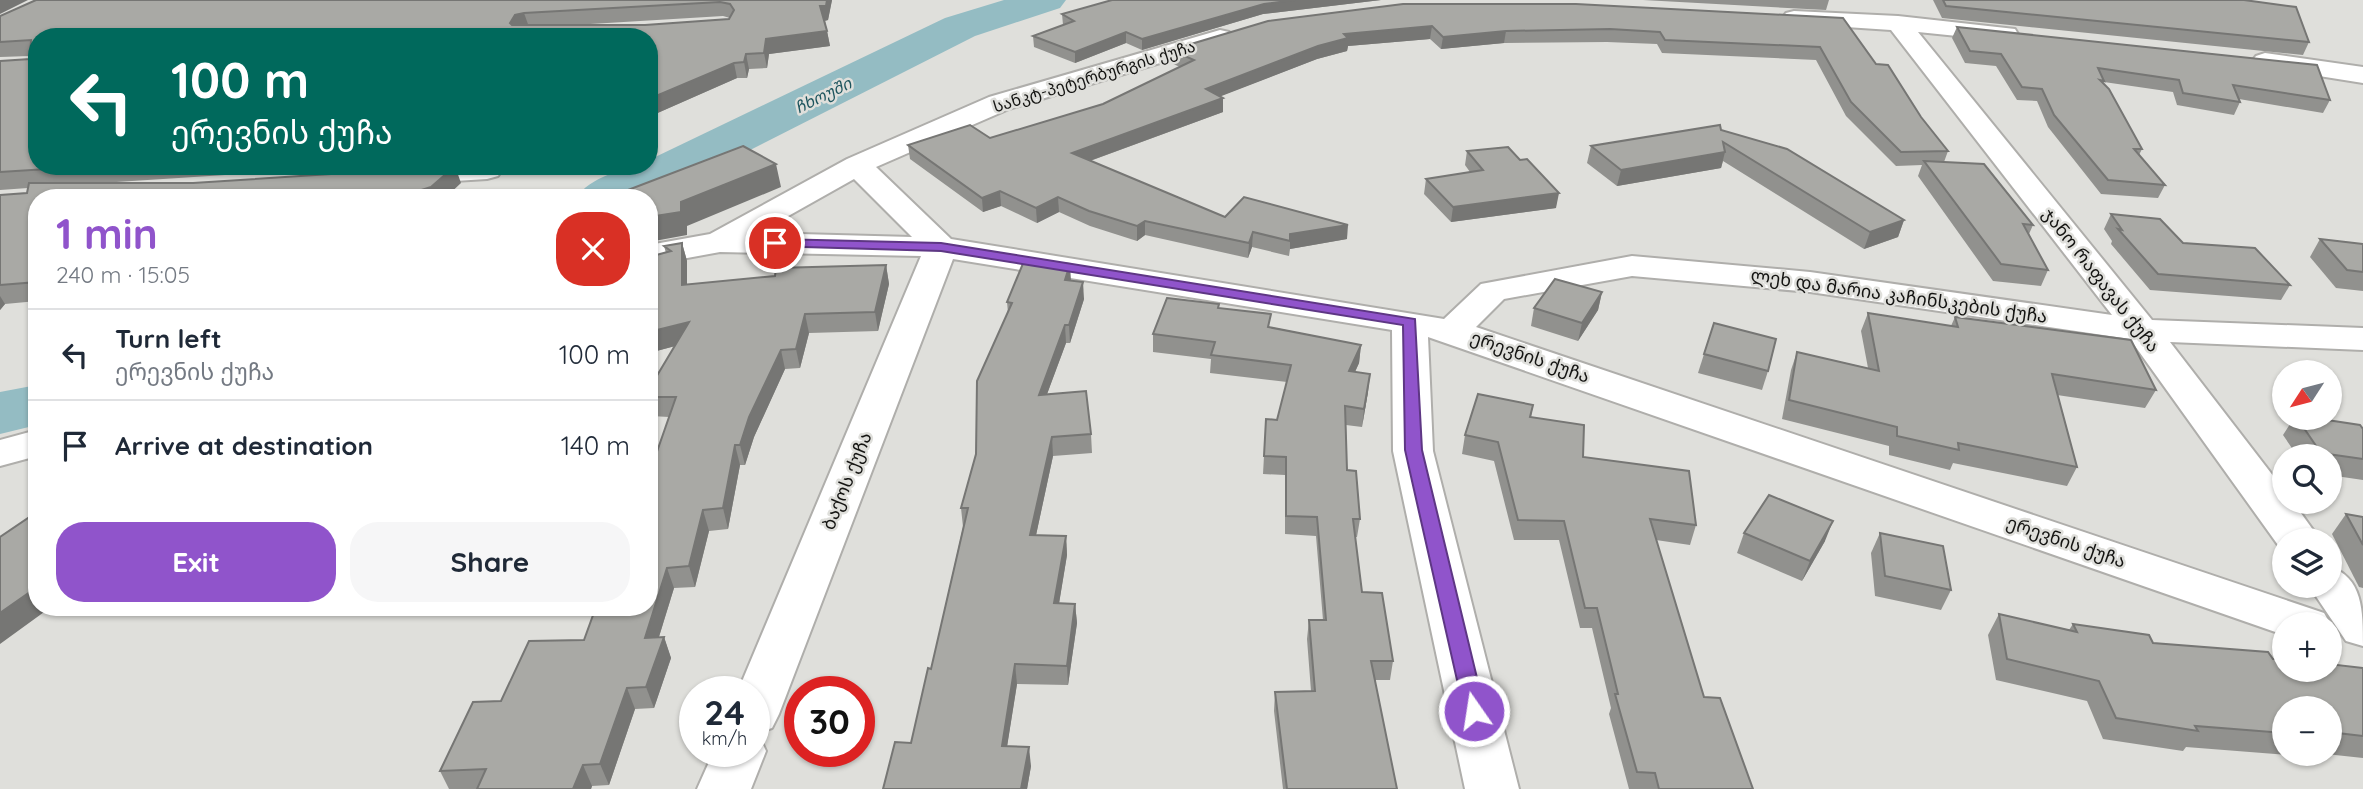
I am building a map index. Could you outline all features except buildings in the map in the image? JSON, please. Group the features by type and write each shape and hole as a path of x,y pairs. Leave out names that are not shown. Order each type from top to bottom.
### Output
{"street":[{"path":"1776,17 1898,23 2035,37"},
{"name":"ჯანო რაფავას ქუჩა","path":"1898,23 2142,330 2289,528"},
{"name":"სანკტ-პეტერბურგის ქუჩა","path":"658,253 719,242 857,164 999,103 1238,32"},
{"path":"2241,59 2336,69 2363,75"},
{"path":"857,164 941,247"},
{"path":"378,177 409,175"},
{"name":"ერევნის ქუჩა","path":"719,242 941,247 1431,326 2272,613"},
{"name":"ბაქოს ქუჩა","path":"769,676 941,247"},
{"name":"ლეხ და მარია კაჩინსკების ქუჩა","path":"1431,326 1493,291 1632,266 1810,282 2142,330 2363,339"},
{"path":"1431,326 1413,450 1492,789"},
{"path":"0,453 28,445"},
{"path":"2341,598 2363,628"},
{"path":"2342,637 2363,644"},
{"path":"724,789 733,767"}],"waterway":[{"name":"ჩხოუში","path":"658,175 960,27 1046,0"},
{"name":"ჩხოუში","path":"624,189 658,175"},
{"name":"ჩხოუში","path":"0,413 28,407"}],"route":[{"path":"775,243 941,247 1410,322 1413,450 1474,711"}]}
